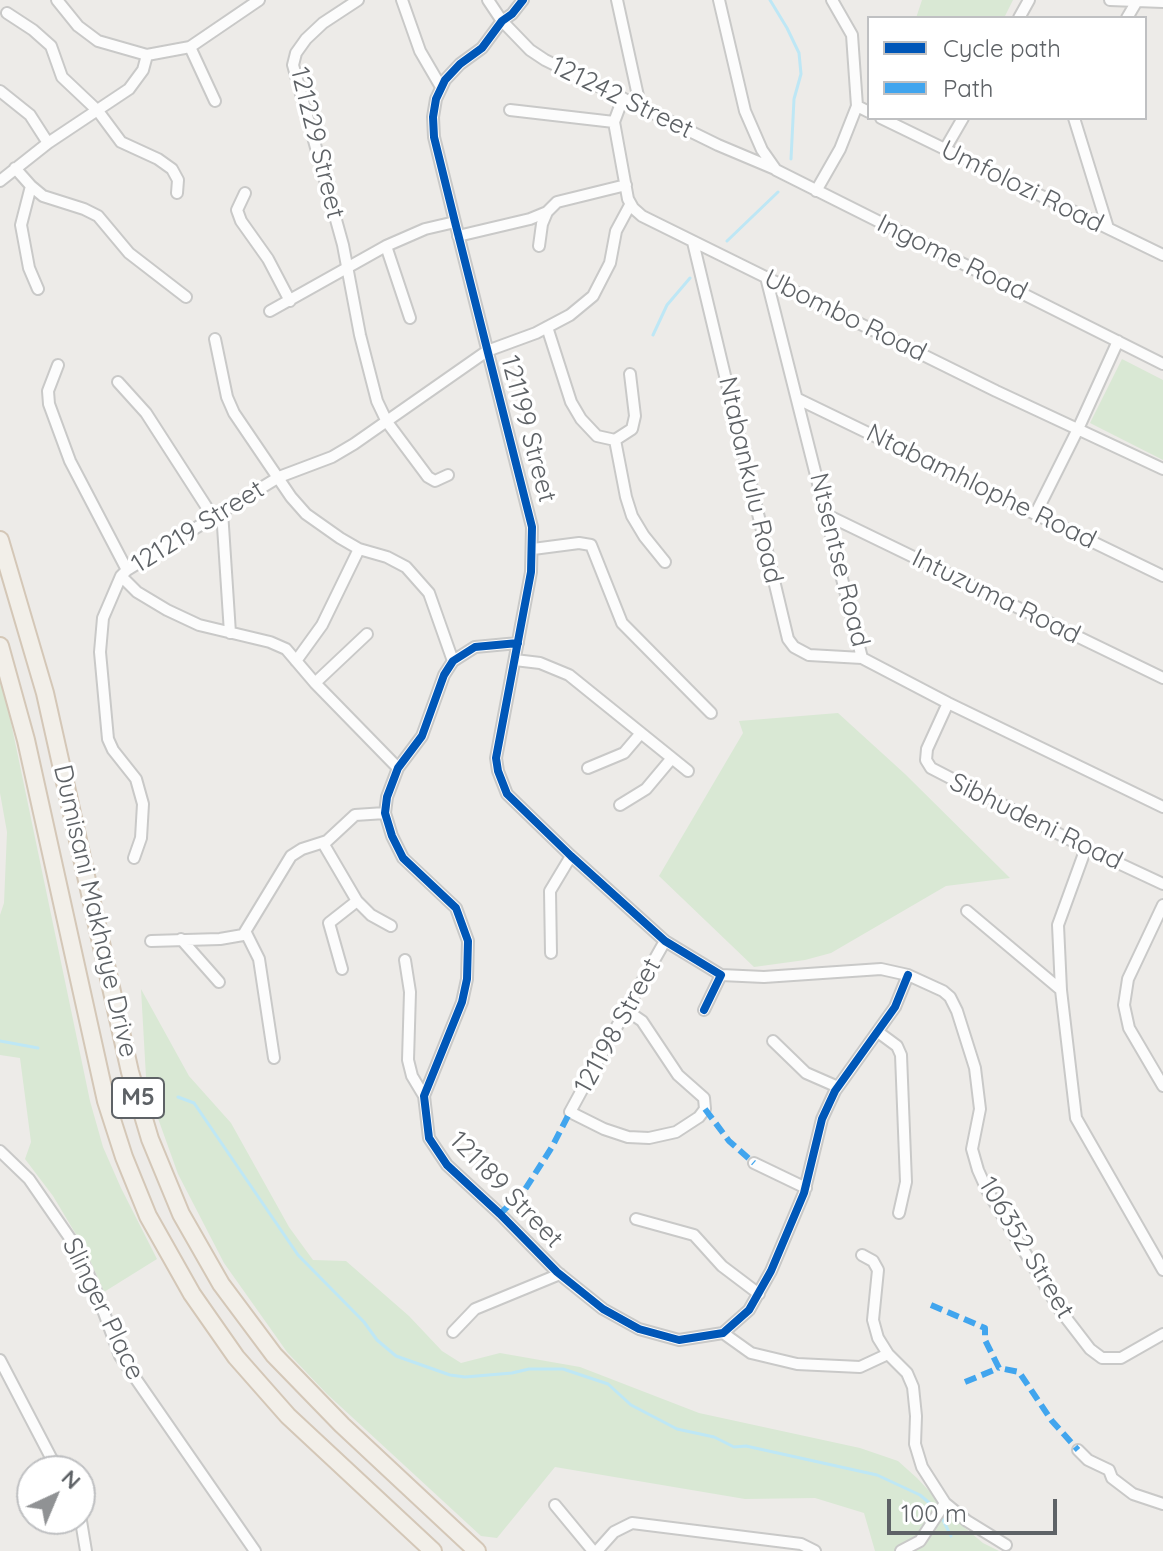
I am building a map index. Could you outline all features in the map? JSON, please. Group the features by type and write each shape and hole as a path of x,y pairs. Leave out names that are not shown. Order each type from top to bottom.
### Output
{"main road":[{"name":"Dumisani Makhaye Drive","path":"0,540 49,707 130,1072 150,1139 181,1214 221,1284 274,1355 342,1425 477,1551"},
{"name":"Dumisani Makhaye Drive","path":"0,646 26,740 106,1101 148,1216 185,1284 236,1357 288,1416 433,1551"}],"street":[{"path":"57,0 78,26 98,41 147,55 190,47 256,1"},
{"name":"121229 Street","path":"358,0 314,31 296,53 293,65 348,267 368,371 377,401 387,422 428,477 435,481 448,475"},
{"path":"402,0 420,51 441,87 451,72 482,48 523,0"},
{"name":"121242 Street","path":"488,0 502,21 530,50 545,60 776,170"},
{"path":"617,0 640,105"},
{"path":"719,0 745,111 776,170"},
{"path":"816,191 840,149 857,106 852,35 832,0"},
{"path":"1110,0 1163,2"},
{"path":"7,13 46,41 62,77 98,111 121,142 172,169 178,180 177,193"},
{"path":"190,47 215,101"},
{"path":"0,181 48,143 134,84 143,70 147,55"},
{"name":"121199 Street","path":"441,87 434,108 433,126 458,236 531,517 533,549 496,758 498,771 507,794 571,856 665,941 721,975"},
{"path":"0,91 30,115 48,143"},
{"path":"623,98 614,122 630,205"},
{"path":"857,106 867,111"},
{"path":"510,110 614,122"},
{"name":"Umfolozi Road","path":"885,120 1163,255"},
{"path":"945,149 962,120"},
{"path":"1075,120 1108,228"},
{"path":"740,154 751,149 756,137"},
{"path":"15,168 31,186 50,199 98,216 129,253 186,297"},
{"name":"Ingome Road","path":"776,170 1163,364"},
{"path":"539,246 542,224 547,212 557,202 626,185"},
{"path":"31,186 21,225 29,268 38,289"},
{"path":"245,193 237,210 239,217 268,259 290,301"},
{"name":"Ubombo Road","path":"630,205 642,216 693,242 1163,469"},
{"name":"121219 Street","path":"134,858 142,833 143,804 136,779 108,739 100,652 103,618 124,573 279,477 332,457 487,351 570,315 593,296 610,263 616,231 630,205"},
{"path":"458,236 547,212"},
{"path":"270,311 386,246 425,229 455,222"},
{"name":"Ntabankulu Road","path":"693,242 788,639 801,652 809,655 862,658"},
{"path":"386,246 410,318"},
{"name":"Ntsentse Road","path":"766,277 829,516 862,658 1163,807"},
{"path":"547,327 567,391 581,419 597,436 615,440 634,425 630,374"},
{"path":"215,339 227,397 240,424 306,514 359,549 398,562 423,584 436,610 453,661"},
{"path":"1036,513 1118,341"},
{"path":"58,365 48,391 49,404 70,461 124,573 137,592 199,625 286,649 398,768"},
{"path":"118,382 146,413 217,514 230,633"},
{"name":"Ntabamhlophe Road","path":"798,399 1163,576"},
{"path":"615,440 632,516 665,562"},
{"name":"Intuzuma Road","path":"829,516 1163,678"},
{"path":"533,549 585,542 591,545 622,623 711,713"},
{"path":"296,661 322,625 359,549"},
{"path":"315,683 367,634"},
{"path":"151,941 235,937 246,933 291,856 323,843 355,815 385,813 387,797 398,768 422,736 444,675 453,661 464,652 486,644 518,643"},
{"path":"515,660 540,663 569,675 688,771"},
{"name":"Sibhudeni Road","path":"948,703 927,749 926,760 931,768 1163,884"},
{"path":"588,768 624,753 641,733"},
{"path":"620,805 646,789 672,758"},
{"name":"121189 Street","path":"385,813 403,858 456,908 468,941 467,979 462,1002 424,1096 429,1138 437,1152 560,1274 603,1309 639,1329 679,1340 723,1333"},
{"path":"323,843 357,901 371,915 391,926"},
{"path":"1086,848 1058,925 1061,990 1076,1118 1163,1270"},
{"path":"551,953 550,891 571,856"},
{"path":"342,969 329,925 357,901"},
{"path":"1163,905 1128,979 1124,1005 1129,1028 1163,1086"},
{"path":"967,911 1061,990"},
{"path":"246,933 259,959 274,1058"},
{"path":"181,939 219,982"},
{"name":"121198 Street","path":"626,1010 642,1021 678,1075 703,1095 705,1109 695,1121 676,1132 649,1138 615,1133 570,1112 626,1010 665,941"},
{"path":"405,960 410,992 409,1068 424,1096"},
{"name":"106352 Street","path":"721,975 764,977 881,969 908,975 943,991 957,1011 979,1089 980,1109 972,1149 978,1170 1060,1310 1090,1349 1102,1358 1121,1358 1163,1334"},
{"path":"704,1010 721,975"},
{"path":"888,1354 860,1367 797,1364 751,1353 723,1333 749,1310 771,1271 806,1188 822,1119 838,1087 895,1007 908,975"},
{"path":"878,1032 897,1046 901,1055 906,1182 899,1213"},
{"path":"773,1041 806,1073 838,1087"},
{"name":"Slinger Place","path":"0,1151 29,1179 76,1247 120,1356 255,1551"},
{"path":"754,1163 806,1188"},
{"path":"636,1219 694,1235 722,1266 759,1294"},
{"path":"862,1255 873,1261 878,1270 873,1320 878,1338 888,1354 910,1378 915,1398 916,1452 930,1482 945,1503 1006,1545"},
{"path":"453,1332 475,1309 560,1274"},
{"path":"0,1360 50,1455"},
{"path":"1078,1450 1088,1460 1109,1470 1112,1478 1123,1488 1163,1504"},
{"path":"901,1551 920,1541 945,1503"},
{"path":"555,1505 595,1551 614,1532 632,1523 801,1544 815,1551"},
{"path":"991,1535 1017,1551"}],"green space":[{"path":"922,0 1013,0 1005,16 917,16"},
{"path":"1122,359 1163,380 1163,460 1090,423"},
{"path":"0,670 90,1101 103,1147 157,1259 104,1292 86,1251 53,1196 25,1159 31,1142 20,1058 0,1055 0,915 4,903 7,832 0,793"},
{"path":"838,713 1010,878 946,886 831,953 754,967 659,876 743,733 739,721"},
{"path":"141,989 189,1076 231,1123 289,1227 313,1260 346,1261 409,1316 442,1351 461,1363 500,1353 580,1367 699,1413 860,1448 898,1461 959,1523 983,1543 999,1551 875,1551 864,1513 815,1498 745,1499 555,1467 497,1538 481,1536 327,1394 287,1352 224,1263 178,1174 155,1110 146,1077"}],"waterway":[{"path":"770,0 799,53 801,74 794,99 791,159"},
{"path":"727,241 778,192"},
{"path":"653,335 667,305 690,278"},
{"path":"0,1041 38,1048"},
{"path":"178,1097 194,1103 298,1255 364,1322 377,1340 396,1356 450,1375 465,1377 529,1369 563,1369 608,1384 631,1405 677,1429 714,1437 734,1447 746,1446 877,1475 920,1495 933,1506"},
{"path":"942,1518 951,1536"}],"marked path":[{"path":"705,1109 729,1141 754,1163"},
{"path":"500,1214 524,1191 570,1112"},
{"path":"931,1305 985,1328 985,1340 999,1368 1019,1372 1052,1421 1078,1450"},
{"path":"965,1382 999,1368"}],"cycle path":[{"path":"523,0 482,48 445,80 436,99 433,117 434,137 532,527 531,572 496,758 498,771 507,794 571,856 665,941 721,975 704,1010"},
{"path":"518,643 475,647 453,661 444,675 422,736 398,768 387,797 385,813 403,858 456,908 468,941 467,979 462,1002 424,1096 429,1138 447,1165 557,1272 603,1309 639,1329 679,1340 723,1333 749,1310 771,1271 804,1193 822,1119 835,1091 895,1007 908,975"}]}
